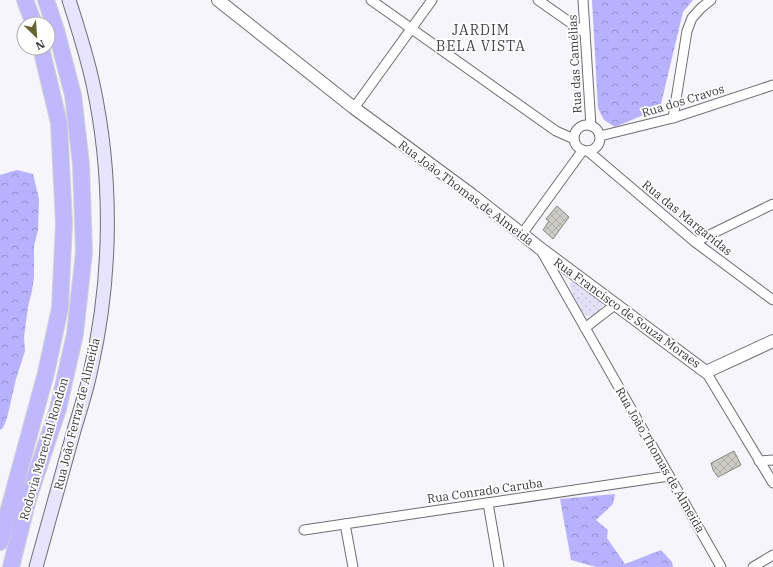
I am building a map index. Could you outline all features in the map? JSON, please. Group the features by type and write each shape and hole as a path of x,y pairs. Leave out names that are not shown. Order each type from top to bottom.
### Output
{"highway":[{"path":"25,0 31,16"},
{"name":"Rodovia Marechal Rondon","path":"11,567 28,499 58,409 75,334 84,252 81,164 74,95 46,0"},
{"name":"Rodovia Marechal Rondon","path":"0,542 44,381 60,308 64,223 59,123 43,56"}],"main road":[{"name":"Rua João Ferraz de Almeida","path":"36,567 91,370 100,320 108,223 102,134 93,84 69,0"}],"street":[{"name":"Rua João Thomas de Almeida","path":"218,0 354,108 522,234 540,250 721,567"},
{"path":"371,0 556,131 574,139"},
{"path":"354,108 432,0"},
{"path":"538,0 585,33"},
{"name":"Rua das Camélias","path":"583,0 591,126"},
{"path":"673,118 686,32 692,18 711,0"},
{"name":"Rua dos Cravos","path":"600,136 673,118 773,86"},
{"path":"522,234 585,151 595,148 598,145 600,136 596,129 591,126 582,126 579,128 576,131 574,139 577,146 585,151"},
{"name":"Rua das Margaridas","path":"585,151 695,242 773,300"},
{"path":"695,242 773,204"},
{"name":"Rua Francisco de Souza Moraes","path":"540,250 616,304 706,372 773,483"},
{"path":"585,328 616,304"},
{"path":"706,372 773,341"},
{"path":"759,461 773,460"},
{"name":"Rua Conrado Caruba","path":"304,530 669,476"},
{"path":"488,503 499,567"},
{"path":"344,524 353,567"},
{"path":"752,567 773,555"}],"shaded area":[{"path":"573,280 601,298 603,303 600,310 595,315 586,315 581,309 570,287 570,283"}],"green space":[{"path":"592,0 693,0 683,12 660,108 615,127 604,120 598,108"},
{"path":"17,170 33,174 39,199 38,230 34,246 34,277 24,337 25,351 16,379 7,418 3,428 0,430 0,175"},
{"path":"615,494 613,504 596,520 608,530 607,538 625,564 661,550 672,562 673,567 596,567 571,560 560,499"}],"building":[{"path":"557,206 569,217 553,239 543,230 549,221 546,219"},
{"path":"734,451 741,465 718,477 713,470 711,463"}],"district":[{"name":"JARDIM BELA VISTA","path":"481,38"}]}
